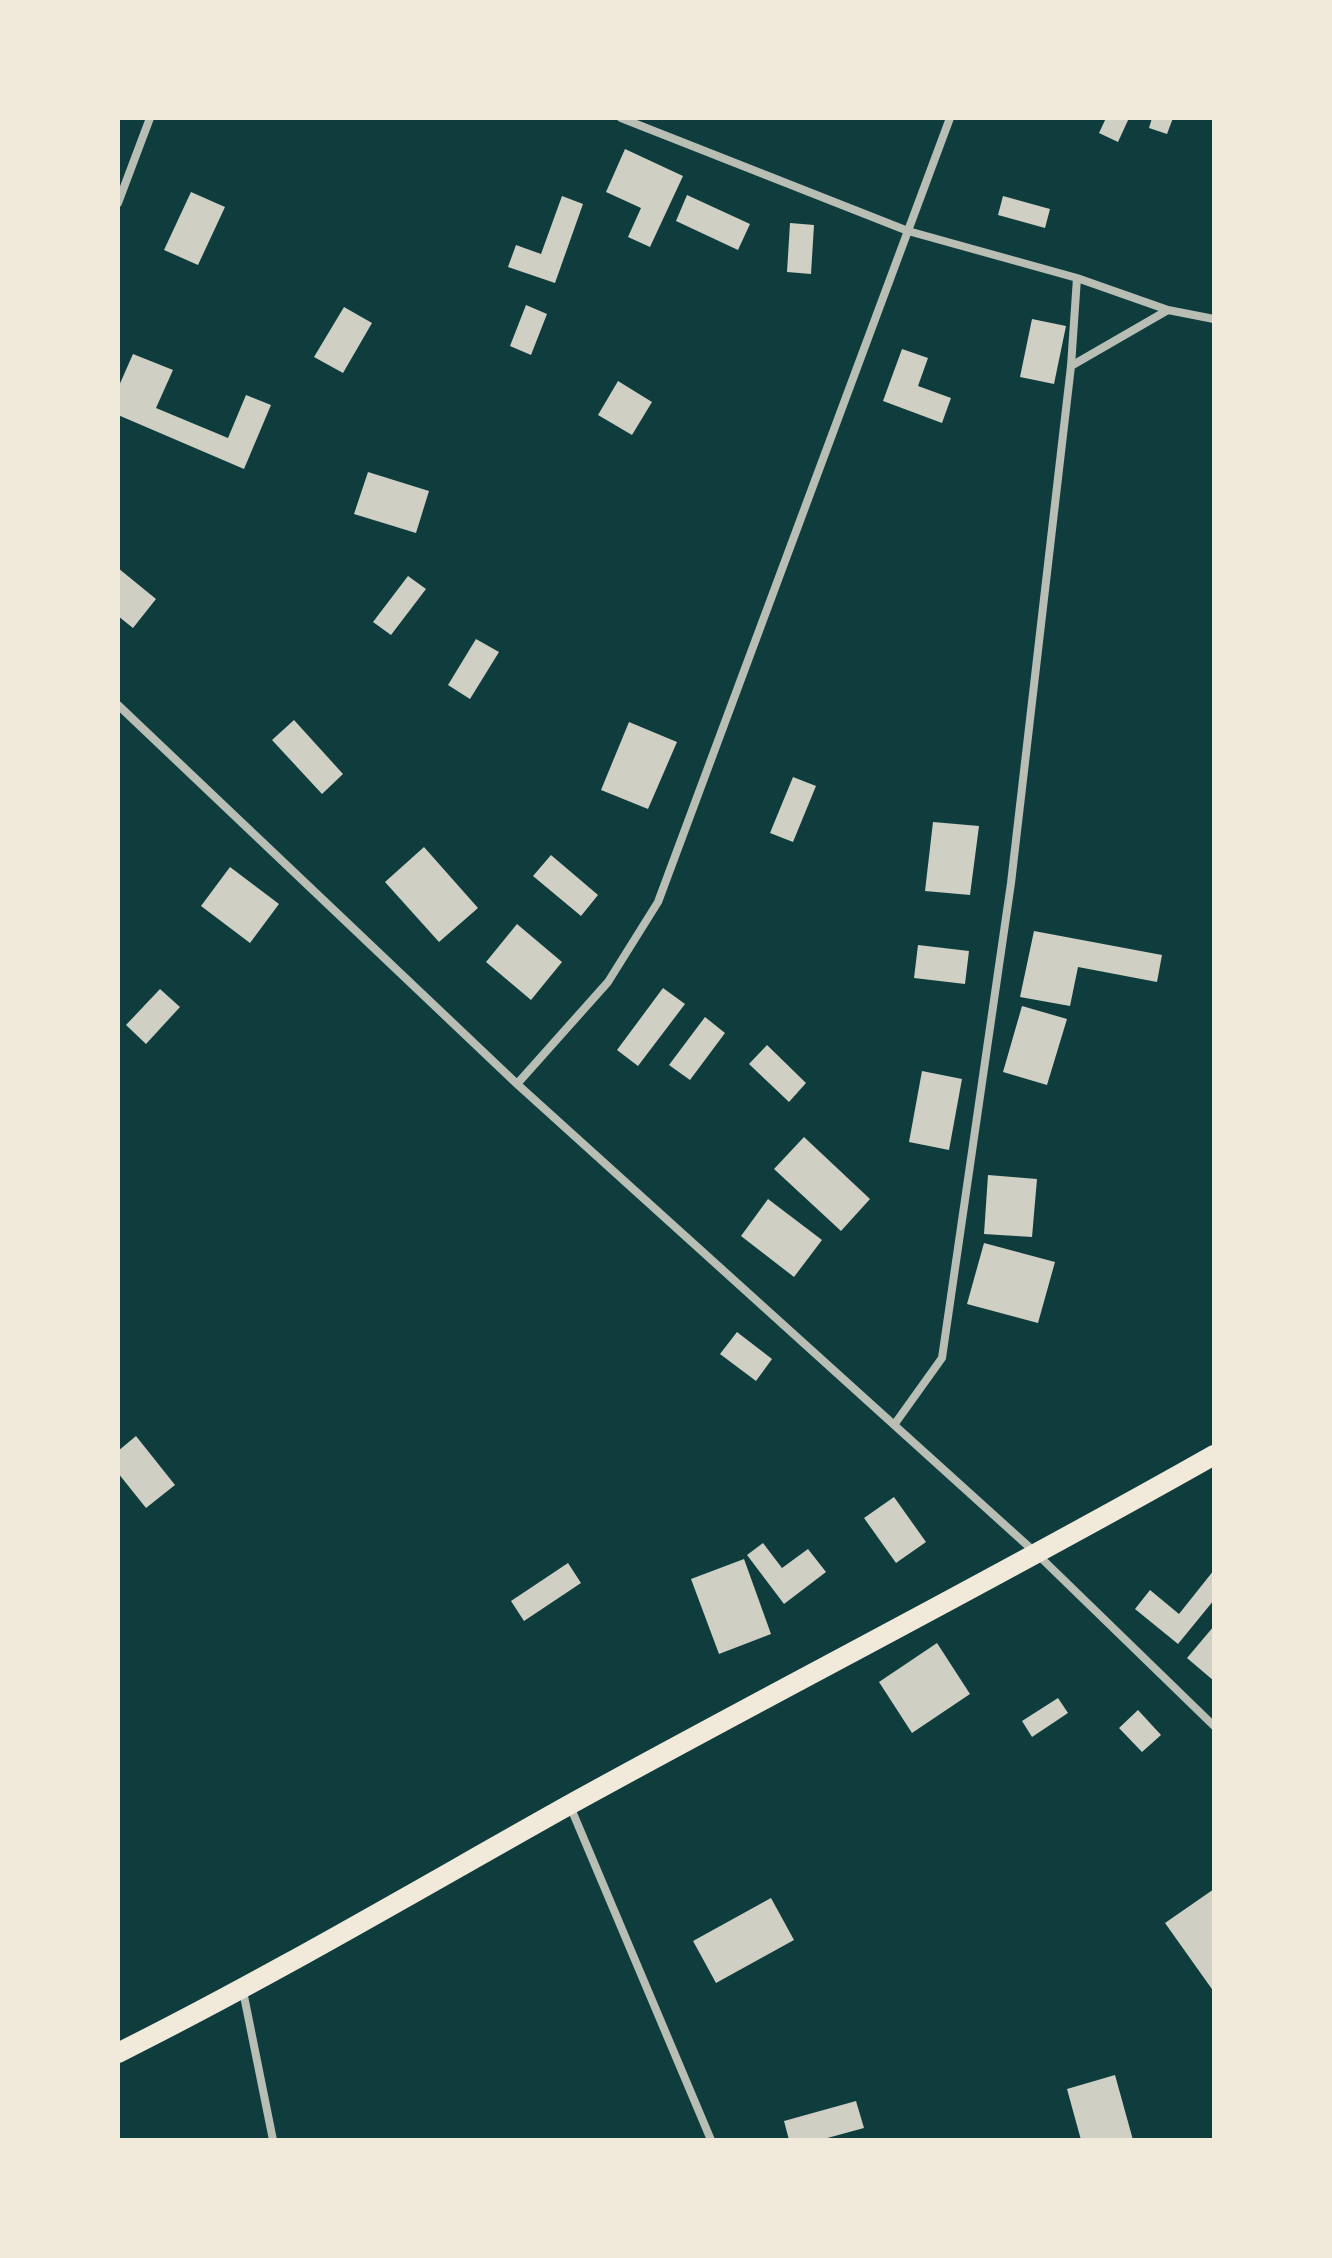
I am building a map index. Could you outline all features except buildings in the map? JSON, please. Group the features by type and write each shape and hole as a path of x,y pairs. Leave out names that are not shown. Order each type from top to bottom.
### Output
{"main road":[{"path":"119,2049 243,1991 570,1805 1038,1555 1214,1455"}],"street":[{"path":"118,203 150,118"},
{"path":"621,118 908,231 1077,278 1168,310 1214,319"},
{"path":"517,1084 608,982 658,902 950,118"},
{"path":"894,1425 942,1358 1011,883 1071,366 1077,278"},
{"path":"1071,366 1168,310"},
{"path":"118,705 517,1084 1038,1555 1214,1726"},
{"path":"570,1805 711,2140"},
{"path":"243,1991 273,2140"}]}
